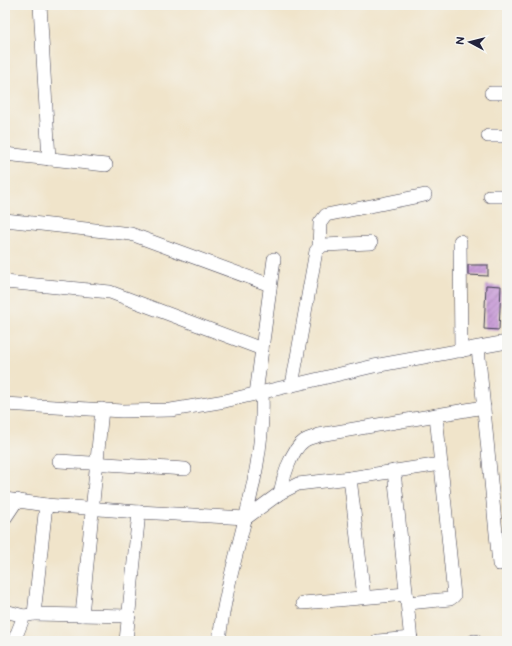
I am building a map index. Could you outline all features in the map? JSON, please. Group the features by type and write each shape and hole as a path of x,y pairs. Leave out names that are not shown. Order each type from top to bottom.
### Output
{"street":[{"path":"40,5 49,159"},
{"path":"491,93 507,93"},
{"path":"488,136 507,136"},
{"path":"5,154 106,165"},
{"path":"292,385 316,251 319,247 320,223 326,215 425,195"},
{"path":"490,196 507,196"},
{"path":"5,220 131,234 270,285"},
{"path":"460,241 461,351"},
{"path":"319,247 371,243"},
{"path":"219,641 224,610 246,518 262,431 259,394 262,349 274,259"},
{"path":"5,282 110,292 262,349"},
{"path":"5,404 122,411 171,410 259,394 374,366 507,342"},
{"path":"478,348 499,564"},
{"path":"280,493 283,479 292,458 304,441 319,435 484,407"},
{"path":"82,615 102,410"},
{"path":"303,603 364,597 450,599 454,596 436,415"},
{"path":"59,461 185,469"},
{"path":"5,518 11,499 46,505 93,509 246,518 280,493 298,484 394,472 441,464"},
{"path":"378,641 411,640 394,472"},
{"path":"350,478 364,597"},
{"path":"14,641 29,615 46,505"},
{"path":"126,641 139,512"},
{"path":"5,611 29,615 129,616"}],"building":[{"path":"468,265 488,265 488,276 468,275"},
{"path":"486,285 501,286 499,330 484,329"}]}
